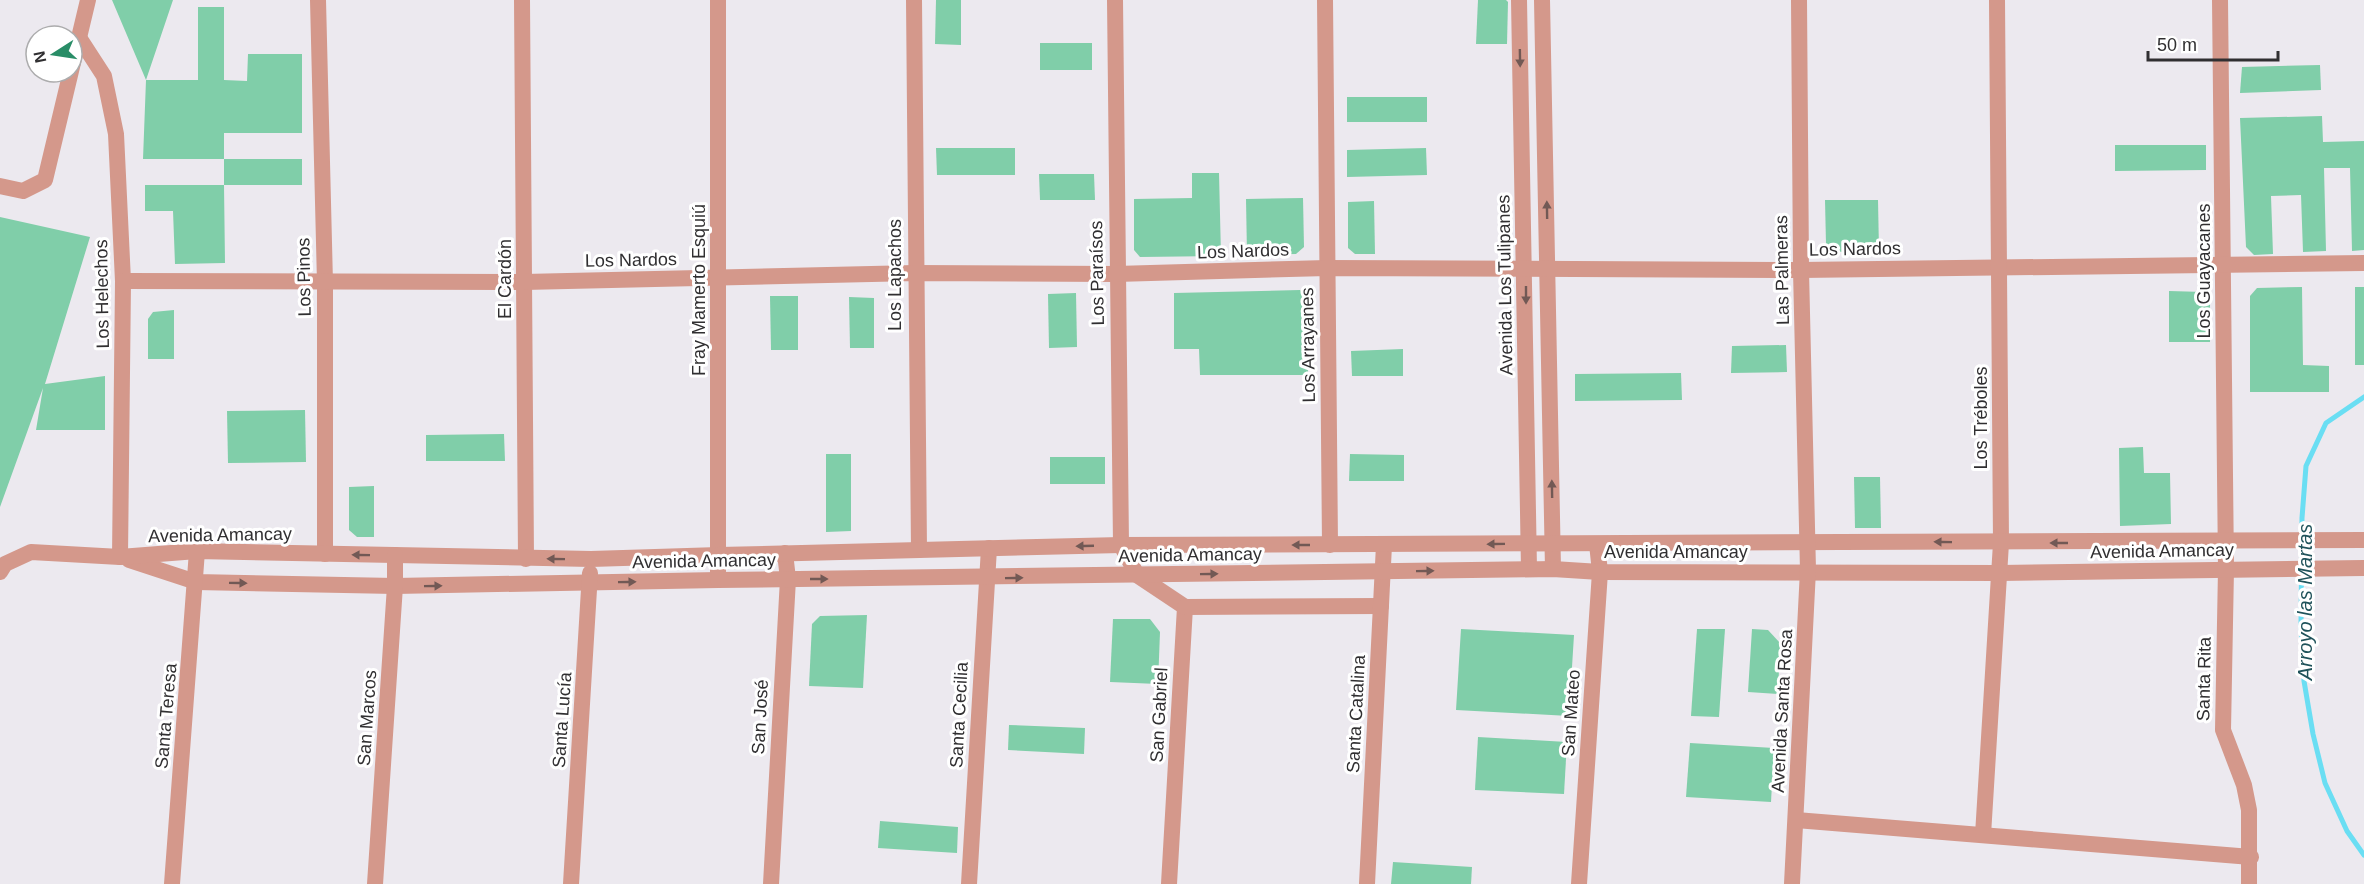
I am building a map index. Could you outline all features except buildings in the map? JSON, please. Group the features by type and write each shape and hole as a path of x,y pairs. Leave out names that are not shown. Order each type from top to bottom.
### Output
{"street":[{"path":"83,24 88,0"},
{"name":"Los Pinos","path":"318,0 324,283 325,554"},
{"name":"El Cardón","path":"522,0 526,559"},
{"name":"Fray Mamerto Esquiú","path":"718,0 718,580"},
{"name":"Los Lapachos","path":"914,0 919,550"},
{"name":"Los Paraísos","path":"1115,0 1120,545"},
{"name":"Los Arrayanes","path":"1325,0 1330,545"},
{"name":"Avenida Los Tulipanes","path":"1520,0 1529,569"},
{"path":"1542,0 1553,569"},
{"name":"Las Palmeras","path":"1799,0 1806,540"},
{"name":"Los Tréboles","path":"1983,835 2001,543 1997,0"},
{"name":"Los Guayacanes","path":"2220,0 2225,542"},
{"name":"Los Helechos","path":"84,45 104,76 116,134 123,281 120,557"},
{"path":"0,186 23,191 45,180 69,84"},
{"name":"Los Nardos","path":"123,281 524,282 915,273 1116,274 1327,268 1548,267 1801,270 2364,263"},
{"name":"Avenida Amancay","path":"0,572 5,564 31,552 120,557 197,551 591,559 1120,545 1597,544 1806,540 2001,543 2357,540"},
{"name":"Avenida Santa Rosa","path":"1792,884 1808,570 1806,540"},
{"name":"Santa Rita","path":"2225,542 2223,730 2244,785 2249,810 2251,857 2249,884"},
{"name":"San Mateo","path":"1579,884 1600,572 1597,544"},
{"path":"1120,545 1137,575 1185,607 1381,606"},
{"name":"Santa Catalina","path":"1367,884 1384,545"},
{"name":"Santa Cecilia","path":"969,884 989,548"},
{"name":"Santa Teresa","path":"172,884 197,551"},
{"name":"San José","path":"771,884 788,579 785,553"},
{"name":"San Marcos","path":"375,884 395,586 395,555"},
{"name":"Avenida Amancay","path":"120,557 196,582 395,586 1529,569 1600,572 1808,570 2000,573 2358,568"},
{"name":"Santa Lucía","path":"571,884 591,559"},
{"name":"San Gabriel","path":"1169,884 1185,607"},
{"path":"1796,820 2251,857"}],"green space":[{"path":"112,0 173,0 146,80"},
{"path":"936,0 961,0 961,45 935,44"},
{"path":"1478,0 1506,0 1508,2 1507,44 1476,44"},
{"path":"198,7 224,7 224,80 247,81 248,54 302,54 302,133 224,133 224,159 143,159 146,80 198,80"},
{"path":"1040,43 1092,43 1092,70 1040,70"},
{"path":"2320,65 2321,90 2240,93 2242,67"},
{"path":"1347,97 1427,97 1427,122 1347,122"},
{"path":"2322,116 2323,142 2364,141 2364,250 2352,251 2350,168 2324,168 2326,251 2303,252 2301,195 2271,196 2273,254 2254,255 2246,247 2240,118"},
{"path":"2115,145 2206,145 2206,170 2115,171"},
{"path":"936,148 1015,148 1015,175 937,175"},
{"path":"1426,148 1427,175 1347,177 1347,150"},
{"path":"224,159 302,159 302,185 224,185"},
{"path":"1192,173 1219,173 1221,256 1140,257 1134,250 1134,199 1192,198"},
{"path":"1039,174 1094,174 1095,200 1040,200"},
{"path":"145,185 224,185 225,263 175,264 173,211 145,211"},
{"path":"1303,198 1304,247 1296,254 1247,255 1246,199"},
{"path":"1825,200 1878,200 1879,251 1833,252 1826,244"},
{"path":"1374,201 1375,254 1355,254 1348,248 1348,202"},
{"path":"0,217 90,237 45,384 105,376 105,430 36,430 43,388 0,507"},
{"path":"2302,287 2303,365 2329,366 2329,392 2250,392 2250,296 2257,288"},
{"path":"2355,287 2364,287 2364,365 2355,365"},
{"path":"1300,290 1308,298 1308,375 1200,375 1199,349 1174,349 1174,293"},
{"path":"2169,291 2204,292 2210,299 2210,342 2169,342"},
{"path":"1076,293 1077,347 1049,348 1048,294"},
{"path":"770,296 798,296 798,350 771,350"},
{"path":"849,297 874,298 874,348 850,348"},
{"path":"174,310 174,359 148,359 148,319 153,312"},
{"path":"1786,345 1787,372 1731,373 1732,346"},
{"path":"1403,349 1403,376 1352,376 1351,351"},
{"path":"1681,373 1682,400 1575,401 1575,374"},
{"path":"305,410 306,462 228,463 227,411"},
{"path":"504,434 505,461 426,461 426,435"},
{"path":"2143,447 2144,473 2170,473 2171,524 2120,526 2119,448"},
{"path":"826,454 851,454 851,531 826,532"},
{"path":"1350,454 1404,455 1404,481 1349,481"},
{"path":"1050,457 1105,457 1105,484 1050,484"},
{"path":"1854,477 1880,477 1881,528 1855,528"},
{"path":"374,486 374,537 357,537 349,530 349,487"},
{"path":"867,615 863,688 809,686 812,624 820,616"},
{"path":"1113,619 1150,619 1160,632 1158,684 1110,682"},
{"path":"1461,629 1574,635 1569,716 1456,710"},
{"path":"1697,629 1725,629 1719,717 1691,716"},
{"path":"1752,629 1768,630 1780,643 1778,694 1748,692"},
{"path":"1009,725 1085,728 1084,754 1008,750"},
{"path":"1478,737 1567,742 1564,794 1475,790"},
{"path":"1690,743 1774,748 1771,802 1686,797"},
{"path":"880,821 958,827 957,853 878,848"},
{"path":"1393,862 1472,867 1471,884 1391,884"}],"waterway":[{"name":"Arroyo las Martas","path":"2364,397 2326,423 2306,466 2302,518 2301,624 2304,681 2313,734 2325,783 2347,831 2364,855"}]}
